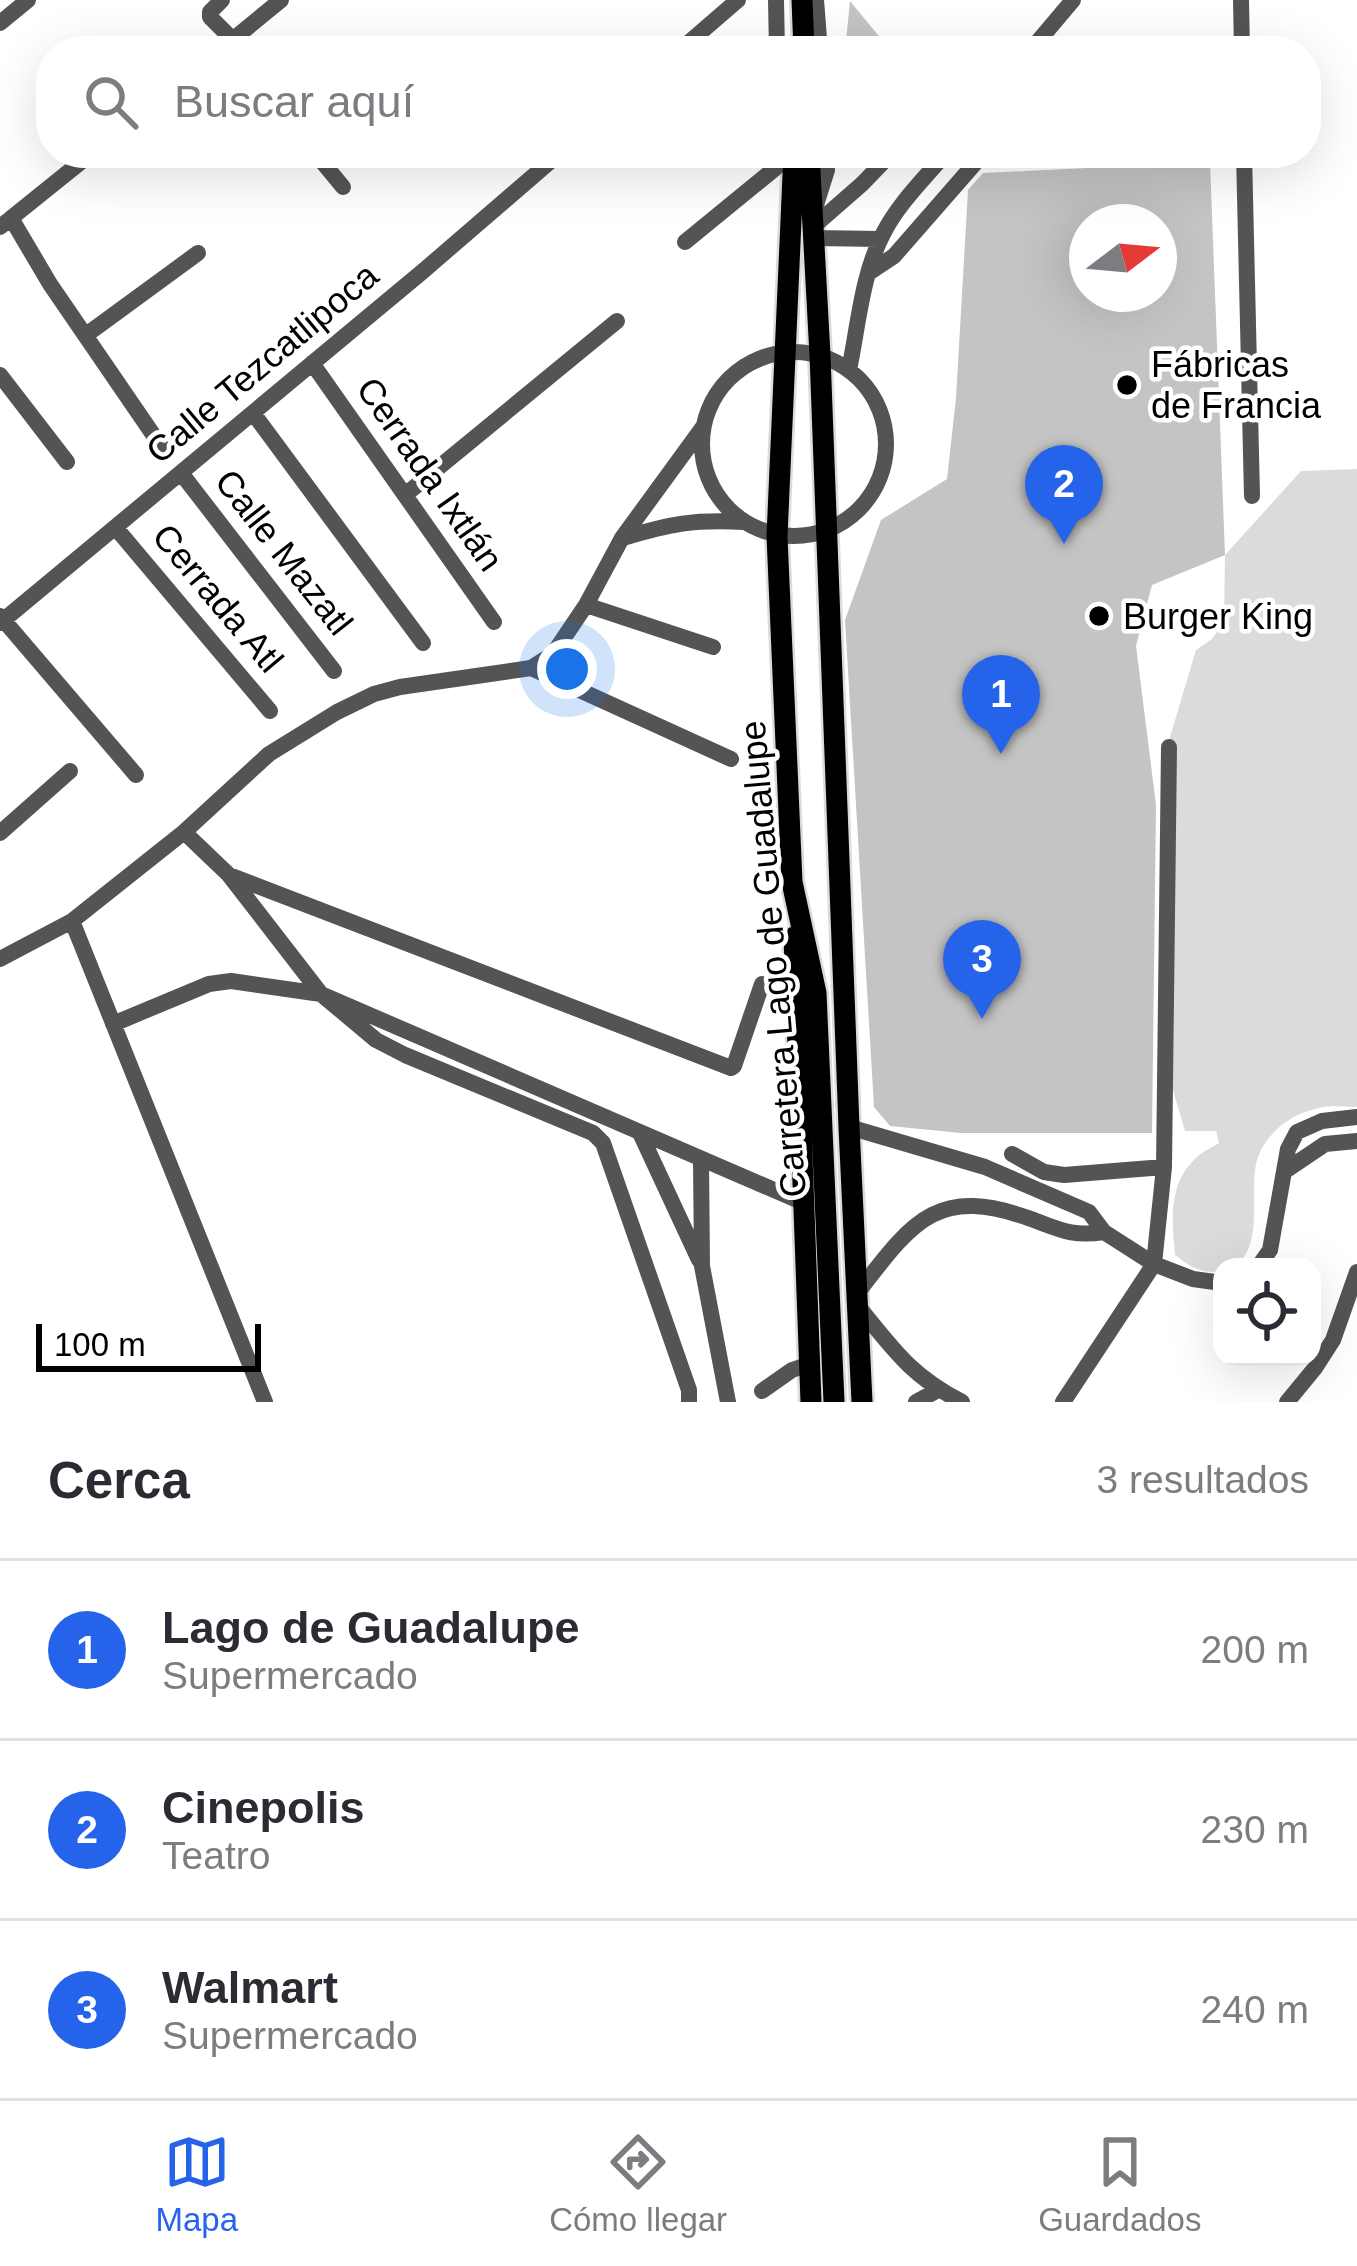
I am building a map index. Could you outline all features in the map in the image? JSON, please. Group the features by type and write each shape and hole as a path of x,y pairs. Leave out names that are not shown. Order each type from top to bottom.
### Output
{"main road":[{"path":"790,0 791,36"},
{"path":"802,0 803,36"},
{"path":"787,168 808,223"},
{"path":"808,223 809,168"},
{"name":"Carretera Lago de Guadalupe","path":"808,223 784,353 777,536 792,882 816,993 834,1402"},
{"name":"Carretera Lago de Guadalupe","path":"808,223 820,355 862,1402"},
{"path":"792,882 811,1402"}],"street":[{"path":"0,22 28,0"},
{"path":"221,36 210,12 222,0"},
{"path":"240,36 281,0"},
{"path":"696,36 738,0"},
{"path":"776,0 777,36"},
{"path":"816,0 819,36"},
{"path":"1043,36 1073,0"},
{"path":"1241,0 1242,36"},
{"path":"73,168 5,222 163,449"},
{"path":"327,168 343,187"},
{"name":"Calle Tezcatlipoca","path":"1,620 542,168"},
{"path":"685,242 770,168"},
{"name":"Carretera Lago de Guadalupe","path":"808,223 824,168"},
{"path":"808,223 877,168"},
{"path":"849,370 880,239 934,168"},
{"path":"869,272 894,256 971,168"},
{"path":"1244,168 1252,496"},
{"path":"808,223 880,239"},
{"path":"86,335 198,253"},
{"path":"405,495 617,321"},
{"path":"0,959 72,921 184,832 268,754 337,712 400,687 531,668 553,654 622,538 703,428 716,394 741,368 784,353 820,355 849,370 872,394 884,425 885,458 875,489 854,515 826,531 802,537 777,536 744,522 711,520 674,523 622,538"},
{"name":"Cerrada Ixtlán","path":"312,363 494,622"},
{"path":"0,375 67,462"},
{"path":"253,413 423,643"},
{"path":"703,428 703,464 718,497 744,522"},
{"name":"Calle Mazatl","path":"181,473 334,671"},
{"name":"Cerrada Atl","path":"115,527 270,711"},
{"path":"586,604 713,647"},
{"path":"1,620 136,775"},
{"path":"531,668 730,759"},
{"path":"1063,1402 1154,1264 1164,1167 1169,747"},
{"path":"0,833 70,771"},
{"path":"184,832 229,875 321,994 376,1040 593,1133 603,1144 689,1390 689,1402"},
{"path":"229,875 730,1068 762,983"},
{"path":"72,921 265,1402"},
{"path":"113,1024 209,984 231,981 321,994 804,1203"},
{"path":"1264,1258 1270,1250 1288,1149 1297,1132 1322,1121 1357,1117"},
{"path":"849,1127 985,1167 1089,1212 1104,1232 1154,1264 1193,1280 1213,1281"},
{"path":"640,1133 702,1266"},
{"path":"1286,1171 1325,1144 1357,1141"},
{"path":"1012,1154 1044,1172 1064,1174 1164,1167"},
{"path":"700,1160 702,1266 728,1402"},
{"path":"962,1402 910,1369 858,1299 893,1247 926,1217 963,1205 997,1207 1079,1236 1104,1232"},
{"path":"1287,1402 1333,1340 1357,1272"},
{"path":"762,1391 810,1364"},
{"path":"916,1402 938,1390"}],"shaded area":[{"path":"1357,469 1357,1107 1308,1111 1277,1129 1258,1158 1253,1229 1245,1256 1213,1258 1213,1272 1202,1271 1175,1255 1174,1242 1174,1204 1180,1181 1196,1157 1219,1143 1216,1131 1185,1131 1168,1073 1167,747 1196,650 1224,622 1225,555 1301,471"}],"building":[{"path":"850,1 879,36 846,36"},
{"path":"1210,168 1225,555 1152,585 1136,646 1156,805 1152,1133 961,1133 890,1126 874,1107 845,620 881,520 947,479 968,190 983,173"}],"place":[{"name":"Fábricas de Francia","path":"1127,385"},
{"name":"Cinepolis","path":"1064,544"},
{"name":"Burger King","path":"1099,616"},
{"name":"Lago de Guadalupe","path":"1001,754"},
{"name":"Walmart","path":"982,1019"}]}
